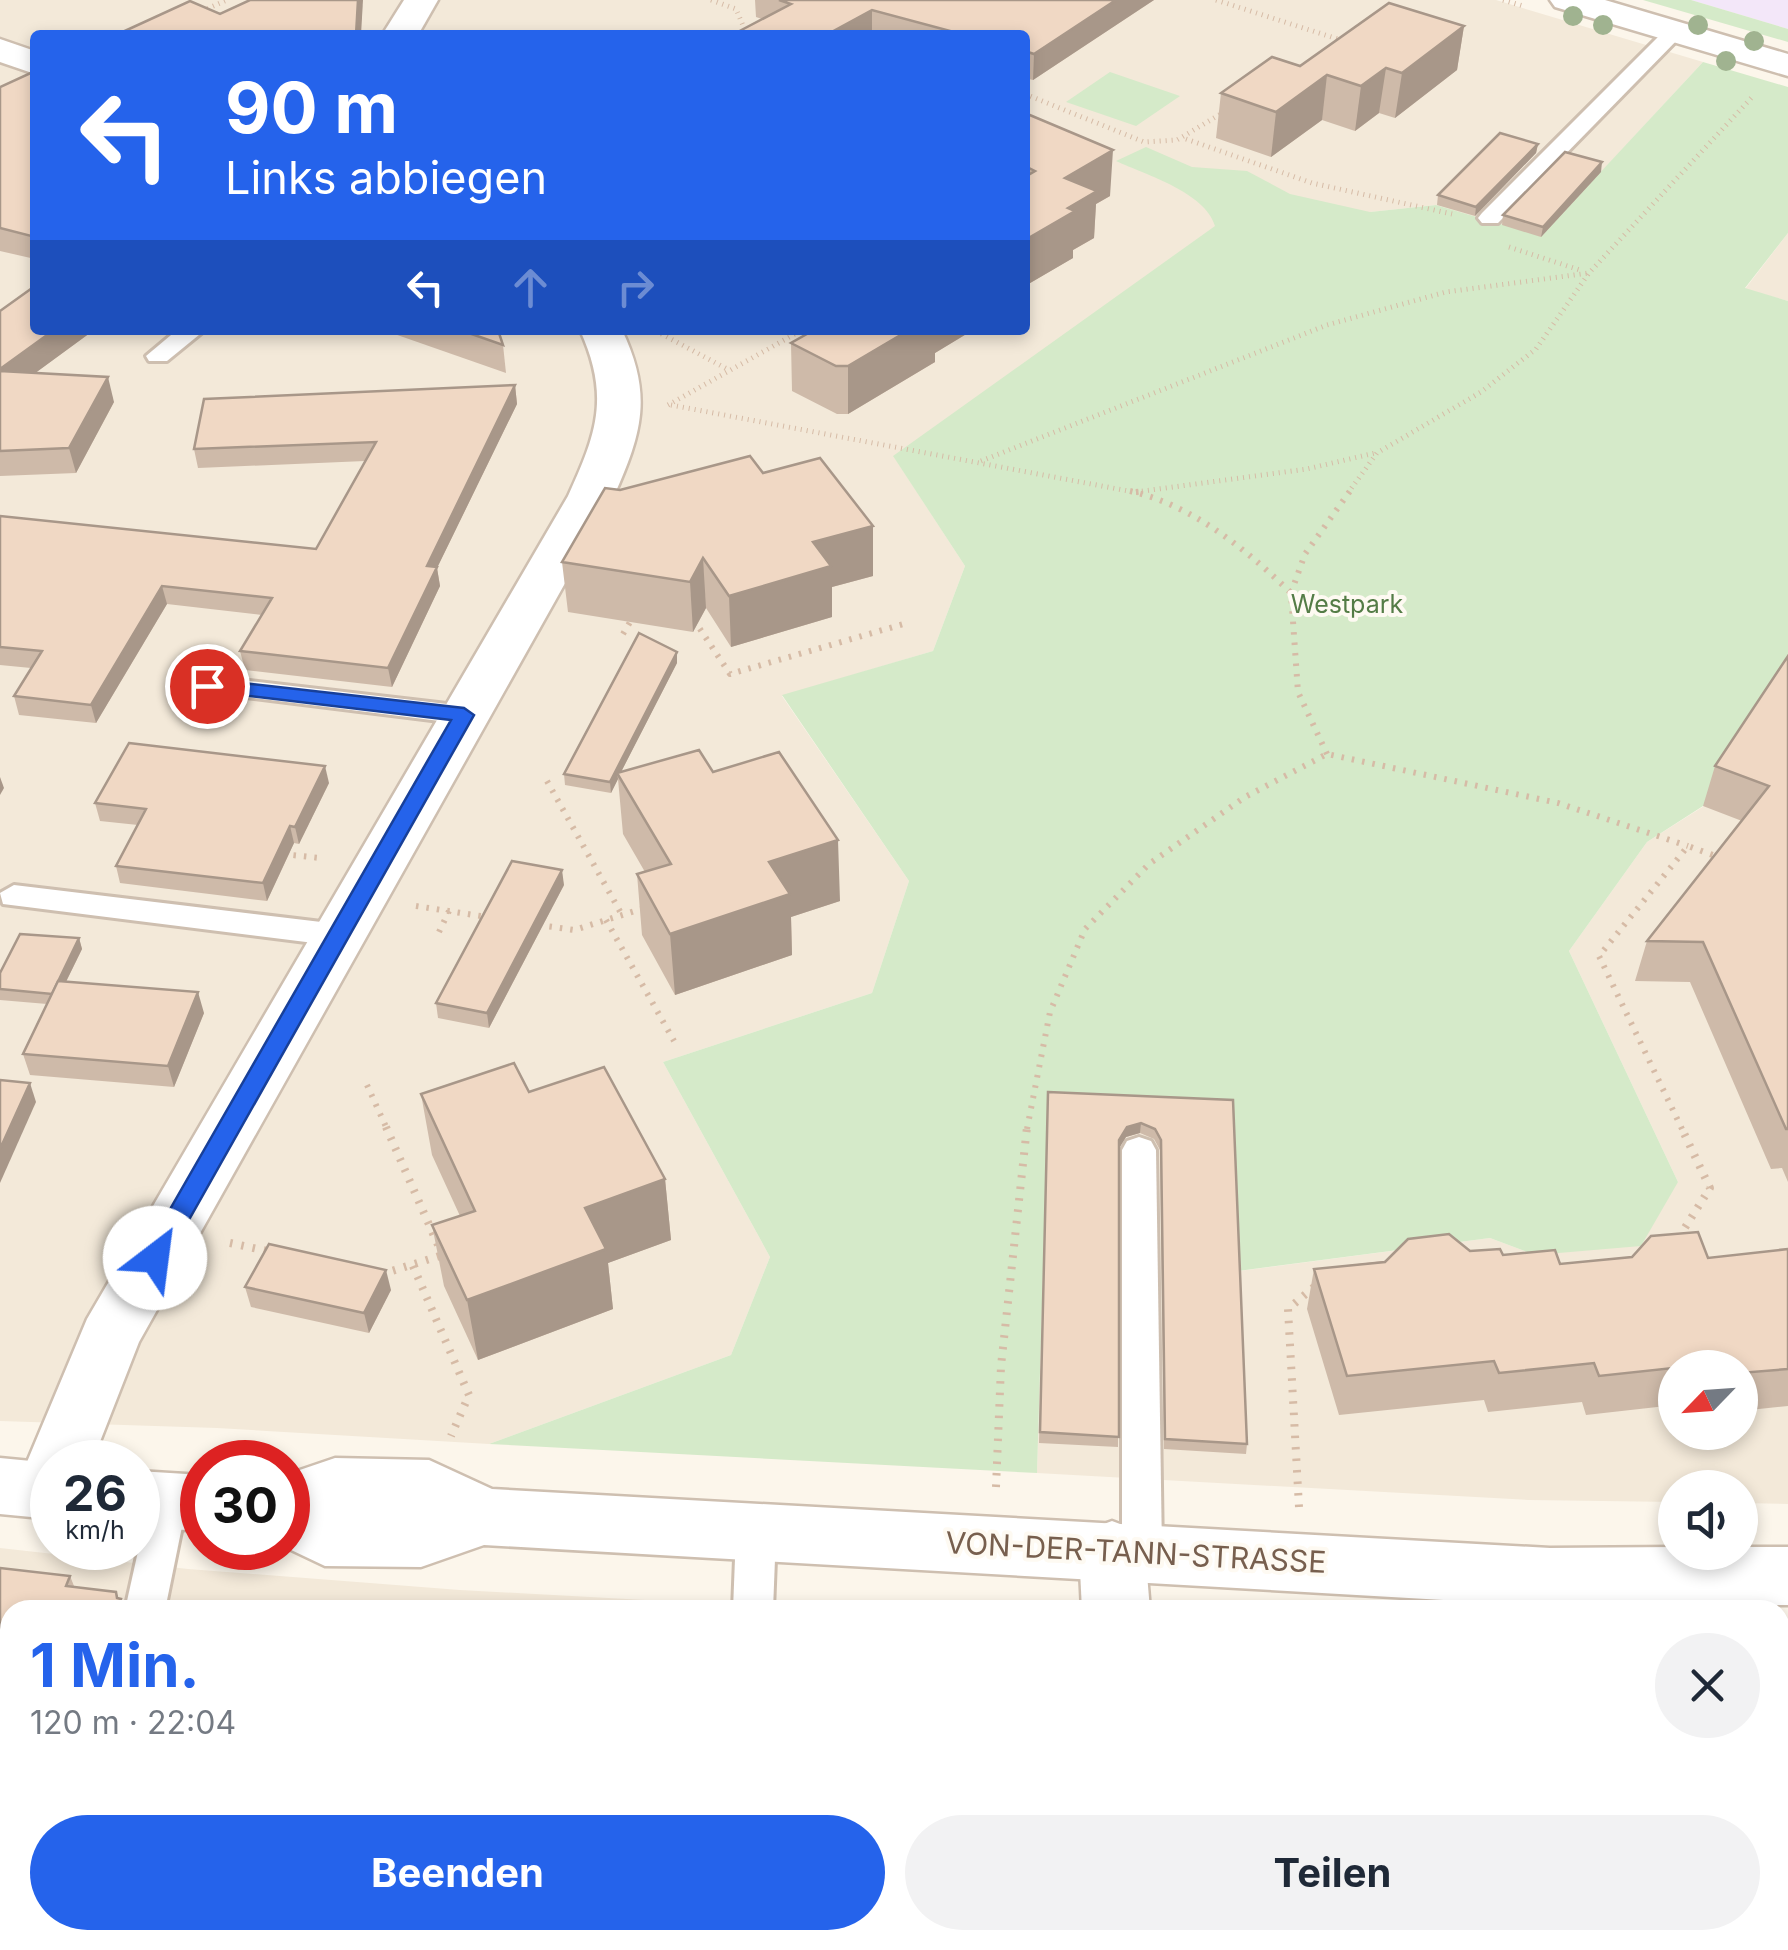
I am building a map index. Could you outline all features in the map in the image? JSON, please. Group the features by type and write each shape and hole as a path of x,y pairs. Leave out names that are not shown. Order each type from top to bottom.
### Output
{"street":[{"path":"403,30 421,0"},
{"path":"1567,0 1788,65"},
{"path":"0,50 30,61"},
{"path":"63,1440 109,1338 591,496 619,432 622,379 603,335"},
{"name":"VON-DER-TANN-STRASSE","path":"310,1495 335,1486 456,1503 756,1532 994,1544 1123,1571 1301,1562 1550,1577 1788,1576"},
{"name":"VON-DER-TANN-STRASSE","path":"310,1528 324,1537 421,1538 456,1503"}],"lane":[{"path":"1490,218 1674,32"},
{"path":"158,356 186,335"},
{"path":"207,686 464,715"},
{"path":"14,896 359,899"},
{"path":"1123,1571 1139,1150"},
{"path":"147,1600 169,1502"},
{"path":"753,1600 756,1532"}],"path":[{"path":"197,14 227,0"},
{"path":"712,0 736,9 745,30"},
{"path":"1216,0 1347,42"},
{"path":"1136,492 1290,472 1376,453 1481,392 1536,349 1589,273 1758,90"},
{"path":"1030,96 1144,142 1160,144 1186,139 1233,105"},
{"path":"1186,139 1312,183 1458,216 1490,218 1490,233 1507,246 1589,273"},
{"path":"980,461 1209,369 1351,319 1445,292 1589,273"},
{"path":"663,335 730,371"},
{"path":"619,432 793,335"},
{"path":"669,404 1136,492 1195,515 1251,552 1291,593"},
{"path":"1327,754 1298,692 1291,593 1305,554 1376,453"},
{"path":"623,634 637,610"},
{"path":"693,618 730,674 907,623"},
{"path":"994,1544 1002,1366 1030,1099 1050,1012 1085,929 1149,864 1245,797 1327,754 1558,803 1738,865"},
{"path":"547,781 622,915"},
{"path":"1673,1246 1710,1188 1598,956 1688,846"},
{"path":"280,853 359,899 502,919"},
{"path":"520,922 574,930 654,905"},
{"path":"439,932 449,911"},
{"path":"606,920 674,1042"},
{"path":"367,1086 442,1255"},
{"path":"170,1231 274,1252"},
{"path":"369,1271 388,1275 461,1249"},
{"path":"412,1266 468,1396 456,1503"},
{"path":"1301,1562 1288,1309 1316,1286"}],"shaded area":[{"path":"0,0 1496,0 1703,62 1541,237 1436,205 1370,212 894,457 965,566 933,651 782,696 909,881 872,993 663,1062 770,1257 731,1355 489,1444 217,1428 0,1421"},
{"path":"1691,0 1788,0 1788,29"},
{"path":"1788,233 1788,301 1745,289"},
{"path":"1788,677 1788,1504 1758,1503 1758,1470 1658,1470 1658,1502 1529,1500 1037,1473 1048,1102 1233,1111 1239,1271 1490,1238 1535,1255 1678,1182 1569,951 1647,842 1704,806"},
{"path":"0,1548 30,1551 30,1570 160,1570 160,1566 643,1600 0,1600"}],"green space":[{"path":"1643,0 1691,0 1788,29 1788,42"},
{"name":"Westpark","path":"1703,62 1788,87 1788,233 1745,288 1788,301 1788,677 1703,806 1647,842 1569,951 1678,1182 1641,1246 1535,1255 1490,1238 1238,1271 1232,1111 1048,1103 1037,1473 489,1444 731,1355 770,1257 663,1062 872,993 909,881 782,695 933,651 965,566 893,456 1215,226 1200,203 1187,194 1116,161 1146,147 1192,167 1247,171 1290,194 1370,212 1436,205 1541,236"},
{"path":"1110,72 1180,96 1136,126 1066,102"}],"building":[{"path":"250,0 358,0 356,30 127,30 190,1 220,14"},
{"path":"779,0 1116,0 1034,54 1030,53 1030,30 946,30 872,10 835,30 742,30 791,4"},
{"path":"1389,3 1464,26 1402,73 1386,68 1361,86 1327,75 1276,112 1221,93 1272,57 1300,66"},
{"path":"30,73 30,236 0,228 0,87"},
{"path":"1030,115 1113,150 1065,178 1097,191 1068,208 1075,211 1030,237 1030,174 1035,171 1030,168"},
{"path":"1500,133 1538,144 1476,207 1438,195"},
{"path":"1565,152 1602,162 1543,227 1503,215"},
{"path":"30,290 30,335 47,335 0,369 0,311"},
{"path":"474,335 500,335 503,345"},
{"path":"805,335 901,335 848,366 836,366 791,343"},
{"path":"0,371 108,377 69,448 0,451"},
{"path":"515,385 427,566 437,567 388,668 240,651 272,598 162,586 91,705 14,696 42,651 0,647 0,516 316,549 376,442 194,449 204,399"},
{"path":"750,456 763,473 820,458 873,526 813,542 831,566 729,596 703,558 690,582 562,562 605,488 620,490"},
{"path":"639,633 677,652 610,782 564,774"},
{"path":"1788,656 1786,1129 1703,942 1647,941 1769,786 1715,766"},
{"path":"129,743 325,766 263,883 116,866 146,809 95,803"},
{"path":"699,750 713,772 779,752 838,840 769,862 790,894 670,934 637,874 671,864 617,773"},
{"path":"512,861 562,870 487,1013 436,1003"},
{"path":"20,934 79,938 52,994 0,989 0,973"},
{"path":"58,981 198,992 168,1066 23,1054"},
{"path":"514,1063 529,1092 604,1067 665,1179 585,1208 606,1249 467,1300 432,1225 475,1211 421,1094"},
{"path":"0,1080 30,1083 0,1149"},
{"path":"1048,1092 1233,1100 1247,1444 1165,1439 1161,1140 1155,1129 1141,1123 1127,1127 1119,1140 1119,1437 1040,1432"},
{"path":"1698,1232 1708,1258 1788,1249 1788,1369 1758,1372 1758,1350 1658,1350 1658,1370 1599,1376 1594,1363 1499,1373 1494,1361 1347,1376 1314,1269 1385,1262 1408,1239 1449,1234 1470,1251 1500,1249 1503,1255 1555,1250 1560,1264 1632,1257 1651,1236"},
{"path":"269,1244 386,1270 364,1313 245,1287"},
{"path":"0,1568 70,1576 66,1586 116,1592 121,1599 121,1600 0,1600"}],"route":[{"path":"155,1258 464,715 207,686"}]}
